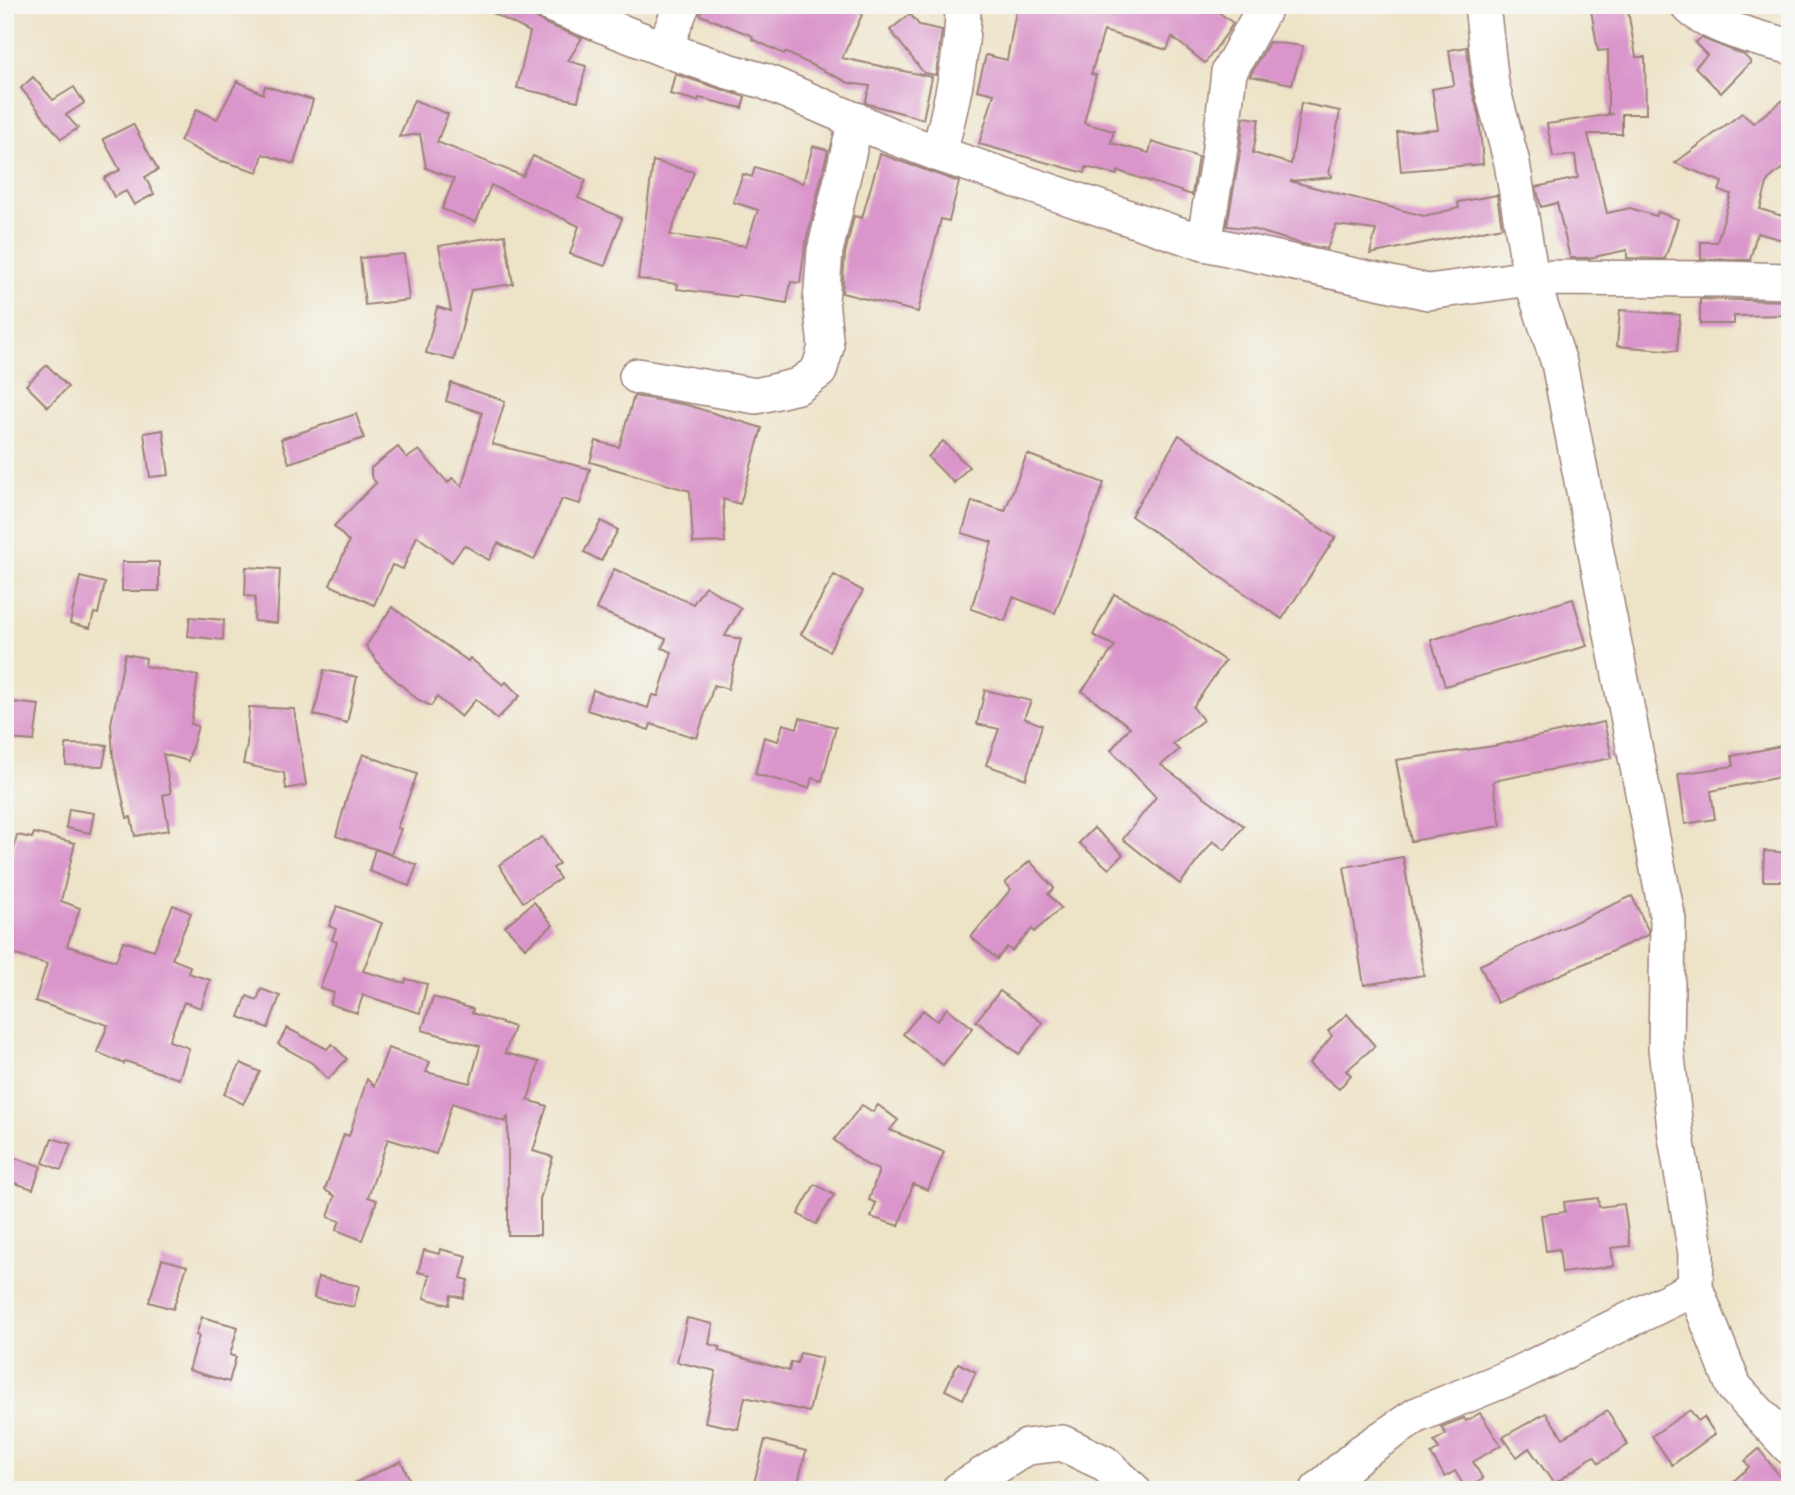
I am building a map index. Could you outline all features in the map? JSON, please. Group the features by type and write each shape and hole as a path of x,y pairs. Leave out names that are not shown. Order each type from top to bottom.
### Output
{"street":[{"path":"552,5 664,49 764,81 939,154 1204,243 1428,292 1531,278 1790,281"},
{"path":"664,49 682,5"},
{"path":"939,154 954,91 963,28 963,5"},
{"path":"1204,243 1219,155 1229,72 1266,5"},
{"path":"1482,5 1491,84 1511,163 1531,278 1559,363 1668,920 1666,1048 1676,1137 1696,1253 1695,1287 1734,1387 1790,1447"},
{"path":"1688,5 1705,19 1764,41 1790,46"},
{"path":"637,376 756,396 798,386 820,371 827,347 821,301 825,251 856,120"},
{"path":"1318,1490 1362,1452 1417,1415 1518,1374 1695,1287"},
{"path":"960,1490 1027,1447 1062,1443 1104,1463 1133,1490"}],"building":[{"path":"477,5 527,5 544,23 582,38 568,61 586,66 578,101 517,88 530,32"},
{"path":"702,5 850,5 862,15 842,58 932,77 923,119 865,103 870,86 849,83 752,39 753,36 700,15"},
{"path":"1017,5 1209,5 1233,23 1205,63 1172,37 1167,50 1104,31 1091,74 1096,75 1084,123 1114,131 1111,143 1149,153 1152,142 1198,157 1192,195 1118,171 1117,175 1086,167 1085,173 979,144 994,94 977,90 986,55 1007,60"},
{"path":"1627,5 1636,57 1645,57 1646,114 1622,114 1622,134 1588,134 1607,213 1630,208 1656,216 1658,212 1678,219 1665,259 1627,258 1627,250 1589,258 1570,258 1557,203 1541,207 1536,187 1578,178 1575,155 1553,157 1547,124 1613,114 1608,114 1608,50 1598,51 1591,10"},
{"path":"910,14 919,25 942,30 936,75 924,73 890,30"},
{"path":"1701,38 1744,55 1751,62 1721,93 1695,67 1707,55 1695,43"},
{"path":"1269,42 1303,46 1292,84 1250,76"},
{"path":"1467,47 1471,86 1479,116 1483,164 1401,171 1397,132 1438,129 1432,89 1454,85 1449,50"},
{"path":"675,74 745,97 742,108 670,94"},
{"path":"33,77 53,100 74,87 84,103 66,115 78,128 61,139 21,88"},
{"path":"237,81 263,94 265,86 313,100 294,164 263,154 258,172 221,162 180,141 197,109 217,119"},
{"path":"1790,95 1790,162 1768,180 1760,209 1789,218 1783,240 1757,233 1750,260 1701,259 1701,242 1717,242 1731,194 1719,191 1722,182 1675,163 1742,113 1753,123"},
{"path":"414,100 448,114 437,142 523,176 533,156 586,180 578,198 622,218 605,266 570,254 579,226 491,185 476,222 442,209 454,179 426,168 420,134 399,137"},
{"path":"1301,103 1340,111 1329,174 1332,177 1290,181 1424,216 1459,208 1458,202 1497,195 1502,227 1370,254 1376,230 1336,225 1327,249 1252,229 1227,226 1244,117 1259,119 1253,153 1291,164"},
{"path":"133,124 158,170 145,177 154,194 134,205 126,191 114,197 104,178 120,170 103,139"},
{"path":"813,146 828,150 805,246 800,283 791,282 787,303 677,289 678,284 638,279 653,161 694,172 670,235 746,246 758,210 733,202 743,174 752,177 755,167 803,183"},
{"path":"880,154 959,182 949,221 941,219 918,312 842,293 845,254 854,216 862,218"},
{"path":"505,235 513,284 471,290 454,360 426,353 437,307 451,311 439,246"},
{"path":"404,254 409,300 365,305 360,258"},
{"path":"1700,299 1790,301 1790,315 1734,316 1734,324 1700,324"},
{"path":"1620,310 1680,315 1677,351 1617,346"},
{"path":"47,365 68,387 48,407 26,385"},
{"path":"451,383 505,401 492,444 590,469 580,504 562,499 534,560 498,543 489,560 464,545 452,562 417,536 403,569 392,565 374,605 330,585 349,542 334,526 376,483 371,476 371,468 398,447 407,458 419,450 448,483 452,478 462,486 482,413 446,401"},
{"path":"634,396 687,405 762,428 740,504 723,499 725,542 693,543 690,491 590,462 596,441 619,447"},
{"path":"356,414 364,438 289,463 281,439"},
{"path":"163,430 169,475 150,477 144,433"},
{"path":"1179,435 1335,538 1282,619 1131,516"},
{"path":"943,441 969,467 954,483 928,457"},
{"path":"1027,454 1104,483 1055,613 1013,597 1005,621 971,609 992,542 962,533 972,501 1005,511"},
{"path":"601,521 618,530 601,561 584,552"},
{"path":"122,562 159,562 159,591 122,591"},
{"path":"246,567 280,569 277,623 254,621 255,597 245,596"},
{"path":"614,569 693,604 705,586 741,608 725,636 741,639 728,689 714,685 697,738 651,724 649,730 587,710 593,690 648,708 652,695 658,696 672,652 662,648 666,639 596,609"},
{"path":"834,575 863,591 829,651 801,634"},
{"path":"80,577 105,583 98,614 94,613 90,628 70,623"},
{"path":"1114,594 1164,619 1225,661 1193,707 1203,720 1173,744 1179,750 1161,765 1244,826 1225,850 1213,841 1180,884 1123,839 1156,797 1111,750 1130,727 1082,691 1115,646 1093,635"},
{"path":"1573,599 1587,646 1445,686 1431,640"},
{"path":"392,607 468,661 470,658 503,685 506,682 520,696 497,719 476,699 461,717 437,697 431,706 417,699 382,668 366,646"},
{"path":"190,617 224,620 223,640 188,636"},
{"path":"125,654 146,658 145,666 198,676 191,724 198,726 188,761 163,754 171,793 163,795 169,830 135,836 131,817 127,818 113,756 111,724"},
{"path":"324,670 357,677 347,723 314,715"},
{"path":"985,690 1031,701 1024,718 1042,725 1026,779 986,765 999,729 977,724"},
{"path":"11,702 39,705 34,741 8,739"},
{"path":"249,707 294,709 306,785 286,789 284,773 243,764"},
{"path":"800,718 836,727 822,781 812,778 809,788 755,774 764,737 778,741 783,724 797,728"},
{"path":"1604,722 1612,758 1493,781 1501,826 1411,841 1396,760 1494,746"},
{"path":"66,744 107,745 103,766 66,765"},
{"path":"1790,744 1790,775 1711,791 1715,819 1685,824 1678,774 1734,766 1732,756"},
{"path":"363,754 417,774 397,828 401,829 391,854 336,836"},
{"path":"69,809 94,813 90,833 66,828"},
{"path":"1094,828 1123,854 1109,869 1079,843"},
{"path":"34,833 75,843 61,901 80,908 67,946 116,961 123,941 154,950 173,905 191,913 172,959 190,966 188,973 210,980 201,1008 184,1002 169,1041 189,1048 179,1079 125,1061 124,1064 97,1052 108,1025 35,1001 47,964 5,952 5,886 17,835 32,838"},
{"path":"542,837 559,864 553,868 560,879 523,902 499,865"},
{"path":"375,849 417,865 409,886 369,871"},
{"path":"1764,851 1790,853 1790,881 1763,881"},
{"path":"1403,857 1424,975 1364,985 1344,867"},
{"path":"1030,861 1054,888 1048,894 1061,908 1034,932 1032,929 1012,951 1007,947 997,959 971,937 1011,889 1005,883"},
{"path":"1632,896 1648,935 1497,1003 1480,965"},
{"path":"534,902 553,925 525,948 505,926"},
{"path":"337,906 382,923 363,971 405,983 406,979 427,984 420,1013 363,995 357,1013 330,1004 334,993 320,988 337,942 332,940 336,929 329,926"},
{"path":"261,989 280,996 268,1028 239,1017 247,996 257,1000"},
{"path":"1000,991 1043,1023 1019,1054 976,1021"},
{"path":"433,997 473,1009 472,1013 514,1027 505,1053 539,1062 528,1100 547,1106 533,1151 553,1157 540,1199 540,1235 508,1235 508,1116 505,1122 452,1103 436,1154 388,1139 368,1197 377,1200 362,1240 336,1230 340,1221 328,1217 335,1196 325,1190 344,1134 349,1136 367,1079 374,1086 388,1048 430,1062 426,1072 470,1083 480,1046 422,1030"},
{"path":"947,1008 973,1028 943,1065 903,1034 923,1010 937,1021"},
{"path":"1347,1014 1375,1046 1346,1071 1351,1075 1339,1089 1309,1064 1332,1036 1328,1031"},
{"path":"287,1028 327,1049 332,1044 347,1059 328,1079 312,1063 278,1044"},
{"path":"241,1063 260,1072 243,1104 224,1094"},
{"path":"862,1105 873,1112 878,1105 898,1120 890,1130 944,1152 928,1190 913,1184 899,1226 871,1217 876,1203 869,1200 879,1170 865,1164 834,1140"},
{"path":"52,1138 71,1144 61,1170 43,1163"},
{"path":"5,1155 41,1166 33,1189 5,1180"},
{"path":"815,1184 834,1195 816,1224 798,1214"},
{"path":"1598,1198 1599,1207 1624,1204 1630,1246 1611,1248 1614,1266 1562,1273 1559,1249 1546,1251 1541,1215 1565,1212 1564,1202"},
{"path":"440,1249 467,1256 461,1278 468,1280 463,1298 451,1295 449,1305 424,1298 430,1275 418,1272 424,1250 439,1254"},
{"path":"162,1259 187,1266 173,1309 149,1302"},
{"path":"318,1277 359,1286 354,1307 314,1298"},
{"path":"202,1317 238,1327 230,1355 236,1357 229,1382 189,1370"},
{"path":"687,1318 713,1324 709,1344 720,1347 719,1351 789,1371 791,1362 797,1363 800,1353 822,1358 809,1412 745,1397 738,1429 705,1422 716,1371 677,1362"},
{"path":"958,1363 976,1372 963,1399 945,1390"},
{"path":"1690,1410 1698,1421 1704,1417 1715,1434 1672,1465 1652,1436"},
{"path":"1607,1411 1628,1445 1599,1463 1594,1456 1554,1484 1529,1448 1517,1457 1503,1437 1546,1413 1563,1438"},
{"path":"1480,1413 1501,1445 1473,1462 1483,1479 1466,1489 1455,1471 1445,1477 1431,1454 1439,1449 1434,1441 1446,1434 1441,1427 1464,1418 1466,1421"},
{"path":"765,1440 806,1451 796,1490 775,1490 754,1483"},
{"path":"1759,1449 1790,1490 1724,1490 1749,1467 1745,1461"},
{"path":"401,1461 410,1480 390,1490 340,1490"}]}
